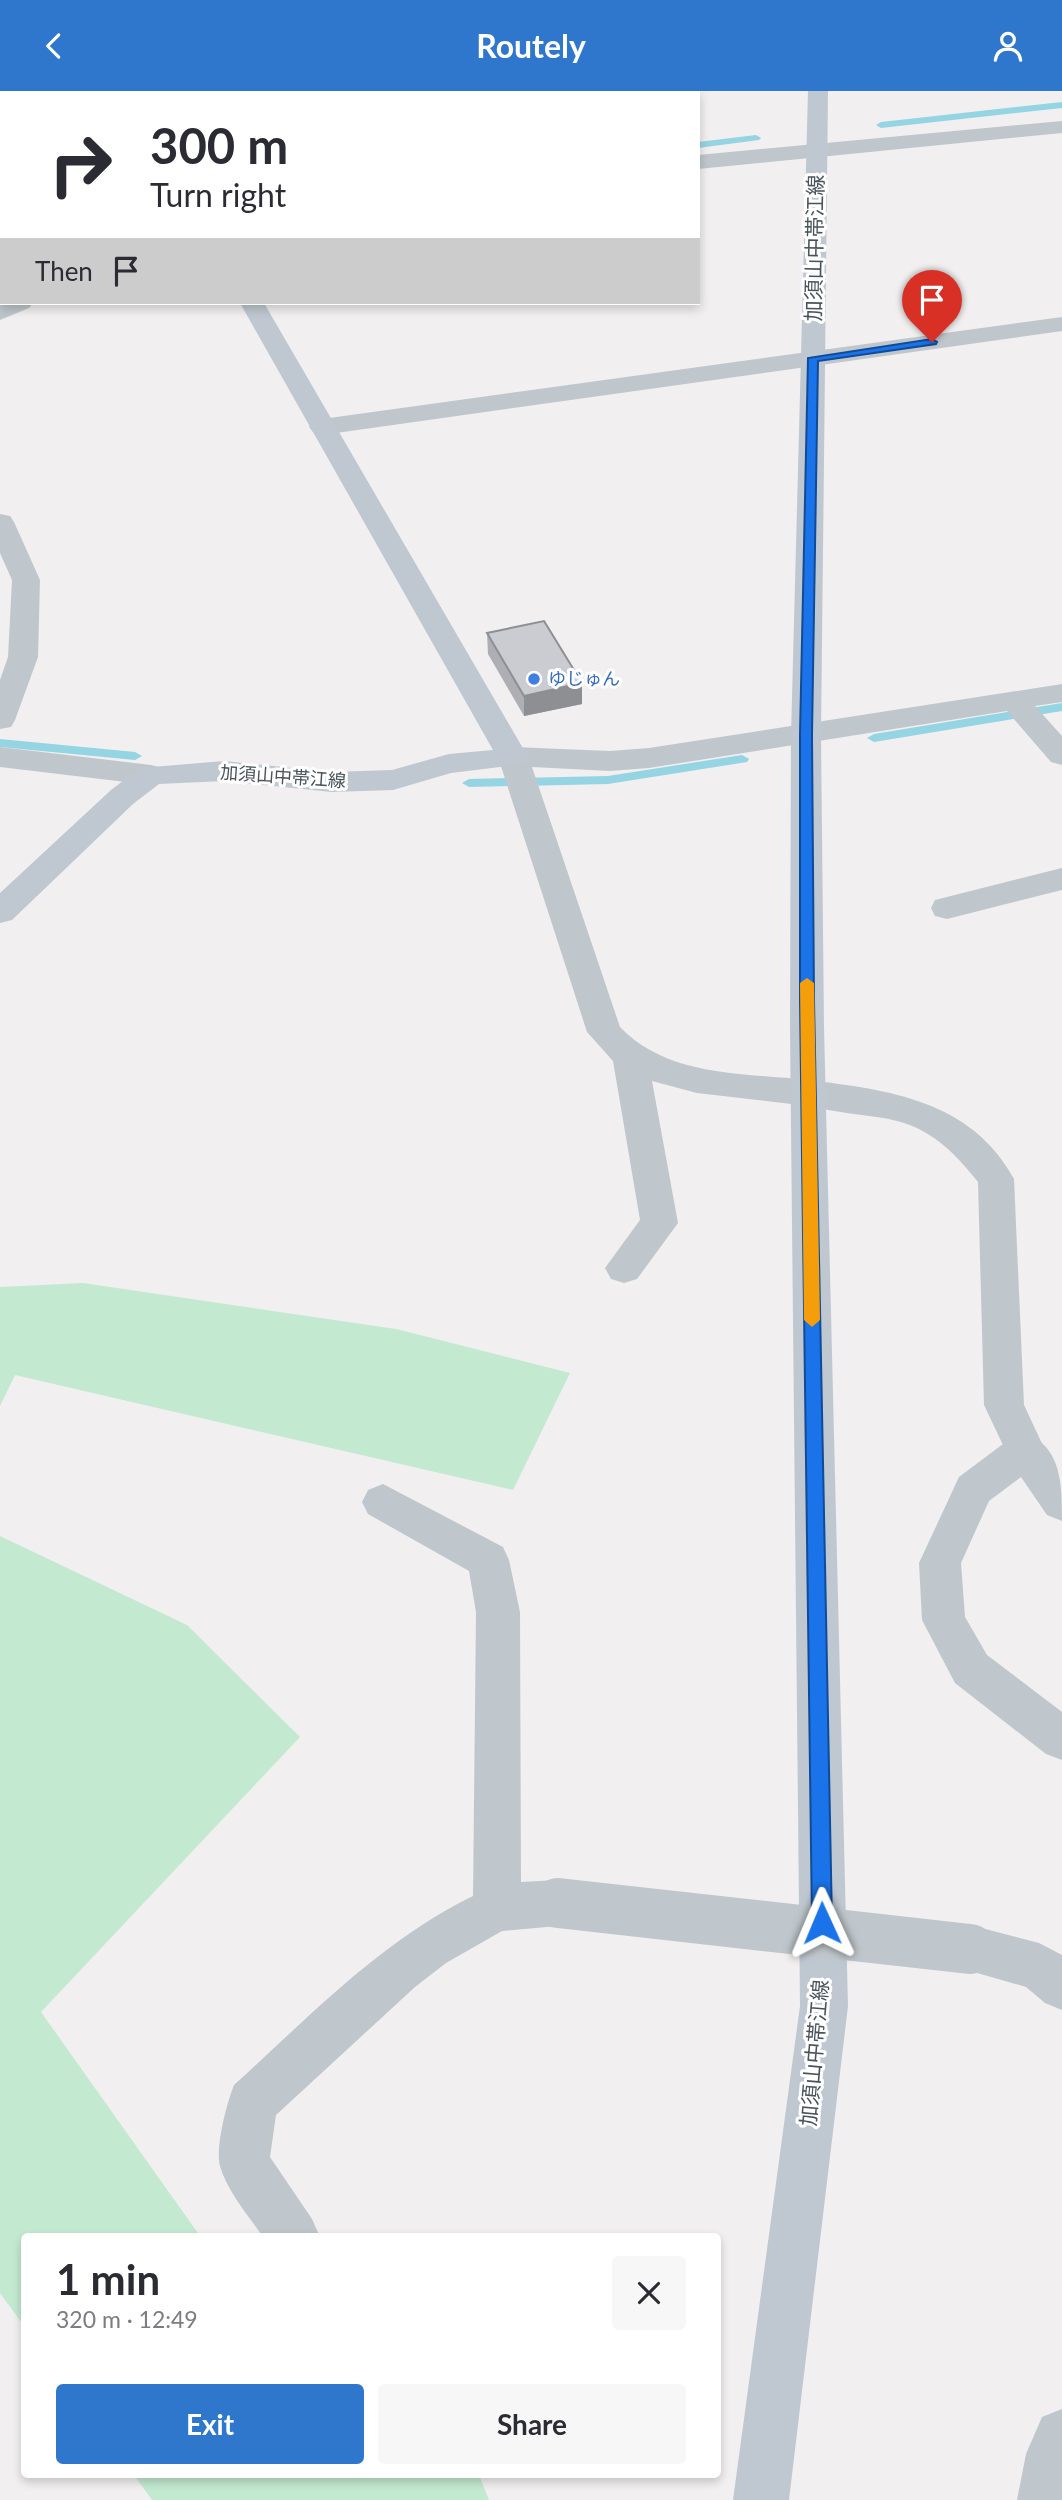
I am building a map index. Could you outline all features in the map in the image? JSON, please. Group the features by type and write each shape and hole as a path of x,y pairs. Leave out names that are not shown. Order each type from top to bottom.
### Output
{"main road":[{"name":"加須山中帯江線","path":"761,2500 824,2006 808,1093 806,735 818,91"},
{"path":"253,305 517,772"},
{"name":"加須山中帯江線","path":"151,775 224,771 332,782 393,780 449,764 517,772"},
{"path":"0,912 122,797 151,775"}],"street":[{"path":"700,162 817,148 1062,127"},
{"path":"0,313 17,305"},
{"path":"322,427 1062,324"},
{"path":"0,521 26,580 23,657 0,720"},
{"path":"1062,693 1023,710 517,772 604,1032 614,1046 630,1059 661,1072 698,1080 909,1107 944,1123 975,1149 996,1179 1004,1405 1025,1450 1062,1503"},
{"path":"1023,710 1062,755"},
{"path":"0,757 151,775"},
{"path":"947,908 1062,879"},
{"path":"624,1268 659,1223 630,1059"},
{"path":"1025,1450 974,1489 940,1563 944,1620 971,1669 1062,1739"},
{"path":"383,1502 488,1560 498,1612 496,1909"},
{"path":"291,2233 244,2163 252,2103 391,1977 441,1938 496,1909 558,1903 970,1949 1039,1967 1062,1986"}],"green space":[{"path":"83,1283 396,1329 570,1373 513,1490 15,1375 0,1406 0,1287"},
{"path":"0,1536 187,1625 300,1737 41,2012 198,2233 21,2233 21,2322 0,2293"},
{"path":"136,2478 480,2478 489,2500 152,2500"}],"building":[{"path":"544,621 582,683 524,696 487,633"}],"waterway":[{"path":"881,125 1062,105"},
{"path":"700,145 756,138"},
{"path":"874,738 1062,707"},
{"path":"0,743 135,756"},
{"path":"469,783 608,780 742,759"}],"slow traffic":[{"path":"807,983 812,1320"}],"place":[{"name":"ゆじゅん","path":"534,679"}],"route":[{"path":"822,1923 807,1001 806,735 813,358 932,342"}]}
